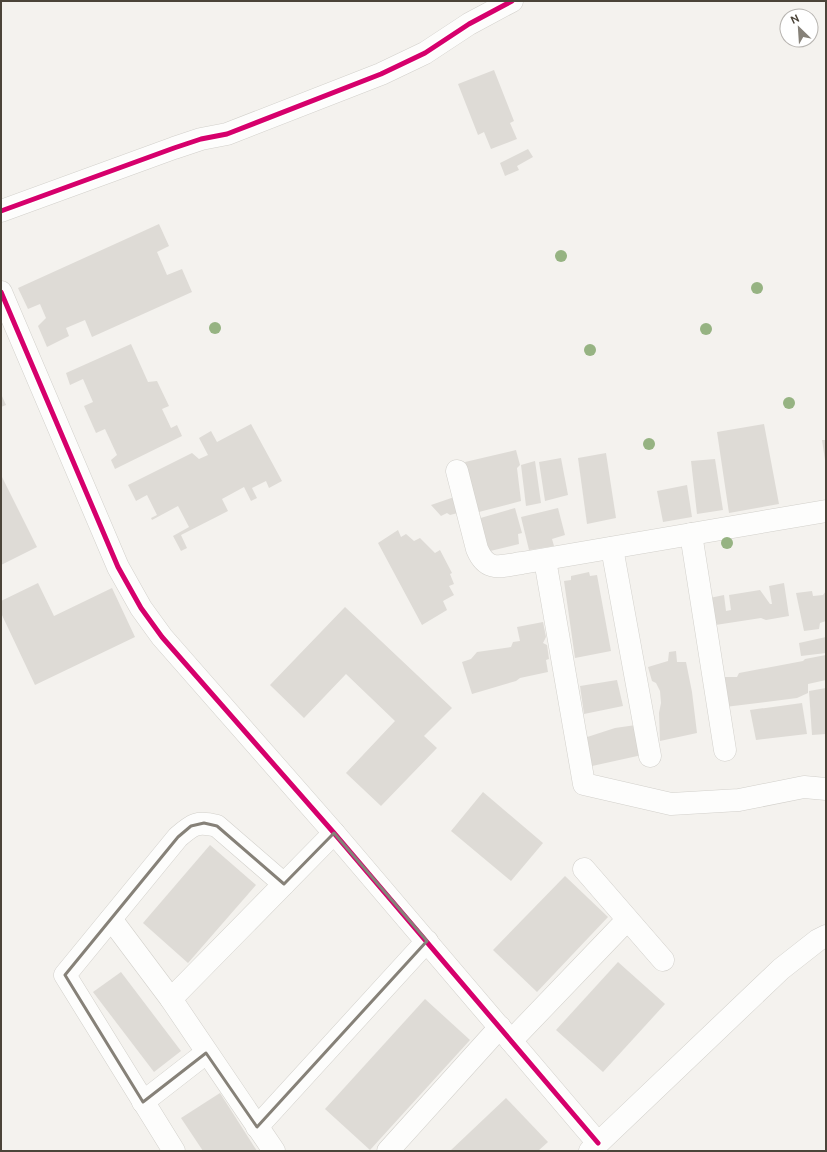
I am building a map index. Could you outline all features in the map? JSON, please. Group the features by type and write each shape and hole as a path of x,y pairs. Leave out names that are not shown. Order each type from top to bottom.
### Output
{"street":[{"path":"1,211 174,148 201,139 227,134 381,74 425,53 469,24 512,1"},
{"path":"1,292 118,567 141,608 162,637 334,833 505,1034 594,1147 781,969 818,940 826,936"},
{"path":"457,471 477,549 481,558 489,565 501,566 545,560 826,511"},
{"path":"691,534 725,750"},
{"path":"612,548 650,756"},
{"path":"545,560 584,784 671,804 739,800 804,787 826,789"},
{"path":"174,1151 65,975 178,836 191,826 204,823 217,826 284,884"},
{"path":"171,999 334,833"},
{"path":"584,869 663,960"},
{"path":"111,919 171,999 274,1151"},
{"path":"388,1151 505,1034 627,920"},
{"path":"257,1127 427,942"},
{"path":"143,1102 206,1052"}],"highlighted area":[{"path":"204,823 217,826 284,884 334,833 427,941 257,1127 206,1053 143,1102 65,975 178,837 191,826"}],"building":[{"path":"494,70 514,121 510,123 517,139 491,149 484,132 478,135 458,84"},
{"path":"528,149 533,157 517,166 519,170 505,176 500,163"},
{"path":"159,224 169,246 157,252 167,275 182,269 192,292 92,337 85,320 66,328 69,336 47,347 38,326 46,318 40,304 28,309 18,288"},
{"path":"131,344 148,382 157,381 169,406 162,409 171,428 177,425 182,436 115,469 111,460 117,455 105,429 96,433 84,406 93,402 83,379 70,385 66,373"},
{"path":"1,394 6,405 1,407"},
{"path":"251,424 282,481 269,488 266,481 252,488 257,498 251,501 244,487 222,499 228,511 181,535 187,548 181,551 173,536 189,527 178,506 152,520 151,518 157,515 147,495 136,501 128,485 192,453 199,459 208,455 199,438 211,431 217,442"},
{"path":"764,424 779,504 729,513 717,432"},
{"path":"822,440 826,440 826,460 825,460"},
{"path":"516,450 520,465 517,468 521,501 479,512 465,462"},
{"path":"606,453 616,518 587,524 578,458"},
{"path":"561,458 568,495 545,501 539,462"},
{"path":"715,459 723,510 697,514 691,461"},
{"path":"535,461 541,503 526,506 521,465"},
{"path":"1,475 37,547 1,565"},
{"path":"687,485 692,517 663,522 657,491"},
{"path":"463,494 458,513 450,515 447,513 441,516 431,505"},
{"path":"515,508 522,533 518,534 519,544 482,553 477,519"},
{"path":"558,508 565,535 552,539 554,546 529,550 521,517"},
{"path":"398,530 401,537 406,534 414,541 420,538 435,553 440,550 452,573 450,574 454,584 449,586 454,595 443,601 447,610 422,625 378,543"},
{"path":"589,572 590,576 597,575 611,651 575,658 564,581 571,580 571,576"},
{"path":"38,583 54,616 112,588 135,637 35,685 1,613 1,601"},
{"path":"784,583 789,616 766,620 761,618 709,626 705,599 724,595 726,611 731,610 729,595 760,590 770,604 772,604 769,586"},
{"path":"812,591 813,596 823,595 826,591 826,621 820,623 819,629 804,631 796,593"},
{"path":"345,607 452,708 424,736 437,748 381,806 346,773 395,721 346,674 304,718 270,685"},
{"path":"543,622 546,637 543,643 547,645 549,659 546,660 548,672 520,678 516,681 472,694 462,662 471,659 477,652 511,647 513,642 520,641 517,627"},
{"path":"826,637 826,653 801,656 799,643"},
{"path":"676,651 677,662 686,662 692,692 697,733 660,741 660,691 656,683 652,681 648,667 668,661 669,652"},
{"path":"826,655 826,680 808,684 808,693 797,698 725,707 723,677 737,677 739,673 803,661 805,659"},
{"path":"617,680 623,706 584,714 580,686"},
{"path":"826,688 826,734 812,735 809,691"},
{"path":"802,703 807,734 756,740 750,710"},
{"path":"636,725 642,755 583,768 578,740 615,728"},
{"path":"483,792 543,843 511,881 451,831"},
{"path":"210,845 256,885 188,963 143,923"},
{"path":"565,876 608,917 537,992 493,950"},
{"path":"618,962 665,1004 603,1072 556,1030"},
{"path":"121,972 181,1051 154,1072 93,992"},
{"path":"425,999 470,1040 370,1150 325,1109"},
{"path":"220,1093 257,1151 203,1151 181,1118"},
{"path":"506,1098 548,1142 538,1151 450,1151"}],"cycle path":[{"path":"1,211 174,148 201,139 227,134 381,74 425,53 469,24 512,1"},
{"path":"1,292 118,567 141,608 162,637 334,833 598,1143"}]}
